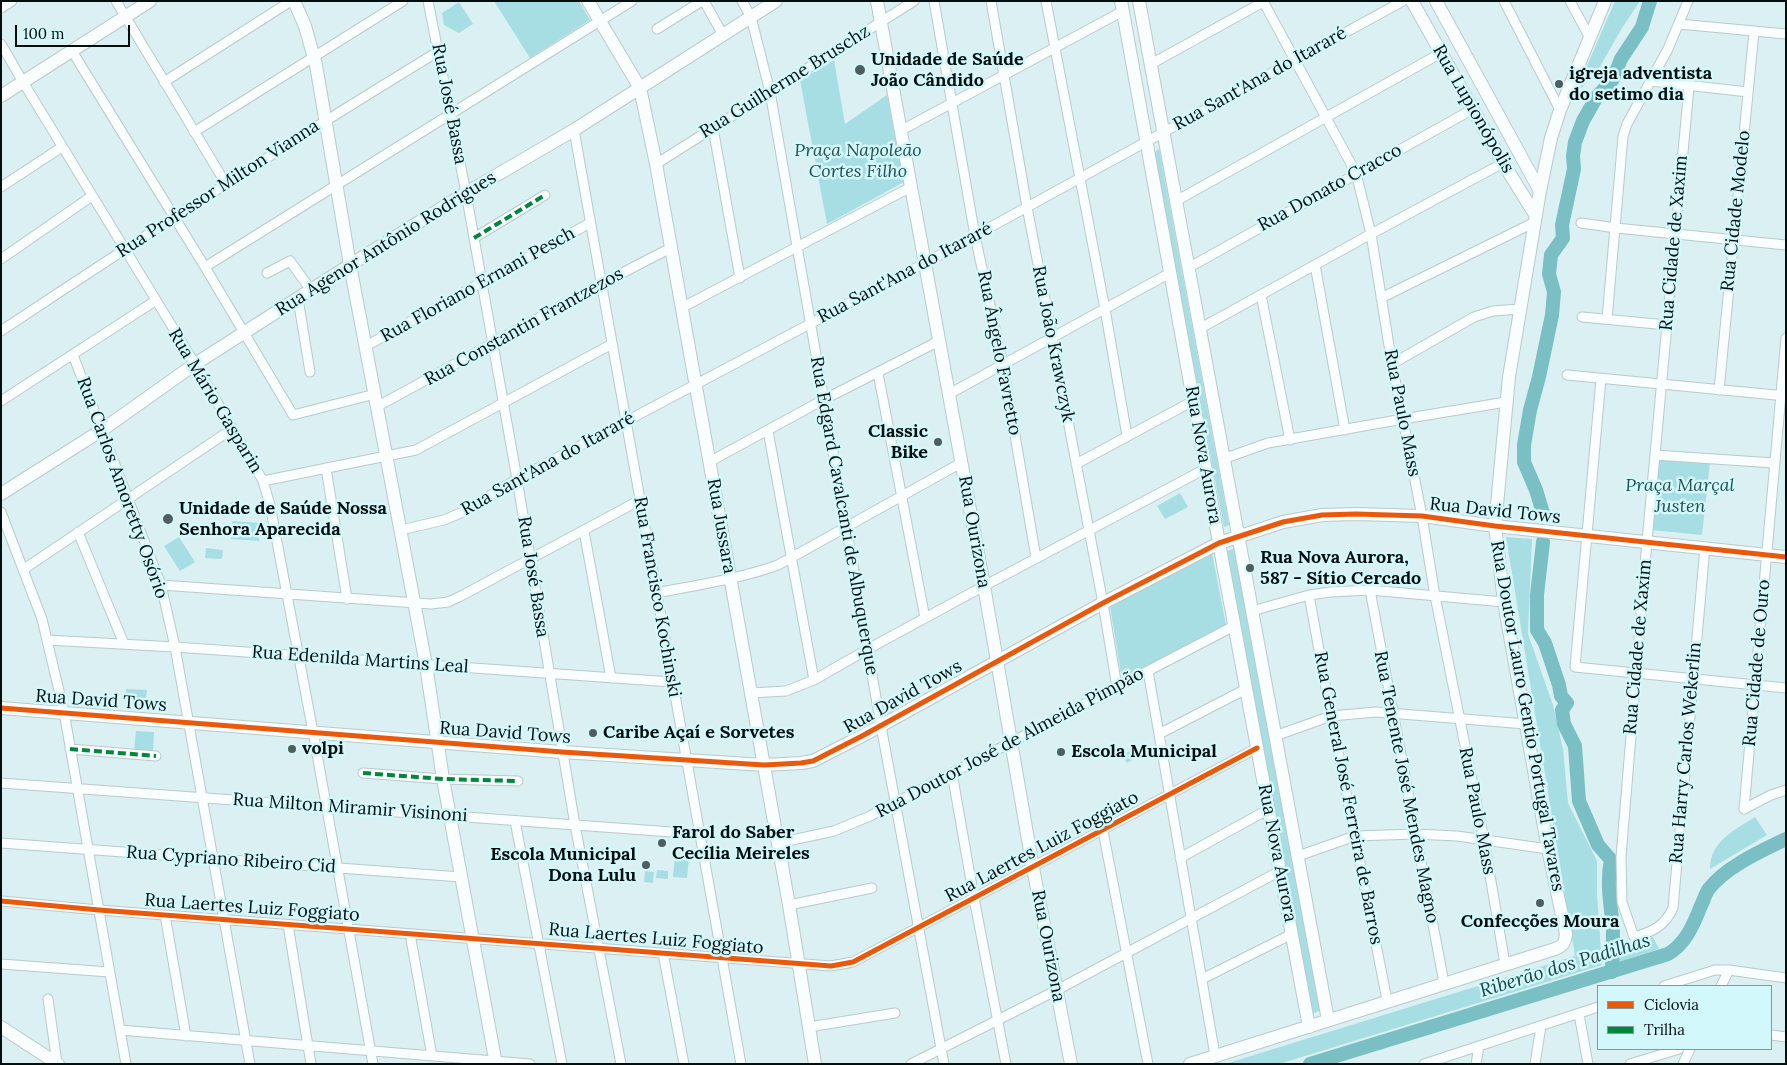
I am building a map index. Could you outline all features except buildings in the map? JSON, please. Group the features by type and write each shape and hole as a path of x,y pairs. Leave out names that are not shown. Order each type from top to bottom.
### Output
{"street":[{"path":"1,8 12,1"},
{"path":"116,1 226,184"},
{"path":"1,96 150,1"},
{"path":"164,82 292,1 305,26 314,57 326,120 350,265 426,665 450,816 496,1062"},
{"path":"194,132 403,1"},
{"name":"Rua José Bassa","path":"428,1 466,193 504,403 575,825 622,1064"},
{"name":"Rua Jussara","path":"588,1 640,88 656,164 790,905 808,1028 816,1064"},
{"path":"205,266 632,1"},
{"path":"657,29 703,1 723,35"},
{"name":"Rua Edgard Cavalcanti de Albuquerque","path":"742,1 751,17 770,92 881,726 920,926 944,1064"},
{"name":"Rua Agenor Antônio Rodrigues","path":"1,494 102,430 194,364 466,193 574,130 776,1"},
{"name":"Rua Ourizona","path":"877,1 984,586 1033,868 1071,1064"},
{"name":"Rua Guilherme Bruschz","path":"656,164 914,1"},
{"name":"Rua Ângelo Favretto","path":"934,1 975,236 1003,365 1036,558"},
{"name":"Rua João Krawczyk","path":"991,1 1027,207 1103,603 1117,687"},
{"path":"1046,1 1105,309 1127,436"},
{"name":"Rua Nova Aurora","path":"1139,1 1328,1020"},
{"name":"Rua Sant'Ana do Itararé","path":"401,530 444,520 463,512 517,479 925,263 1403,1"},
{"name":"Rua Lupionópolis","path":"1412,1 1535,219"},
{"name":"Rua Lupionópolis","path":"1436,1 1540,191"},
{"path":"1504,1 1560,110"},
{"path":"1570,1 1590,38"},
{"name":"Rua Doutor Lauro Gentio Portugal Tavares","path":"1506,964 1562,946 1566,934 1548,849 1504,602 1495,526 1506,402 1535,219 1551,138 1560,110 1605,1"},
{"path":"1607,319 1623,136 1626,124 1668,49 1688,1"},
{"path":"1150,64 1264,2"},
{"name":"Rua Paulo Mass","path":"1264,2 1356,173 1371,234 1402,419 1484,840 1506,964"},
{"path":"900,131 1055,49 1122,6"},
{"name":"Rua Nova Aurora","path":"1122,6 1205,469 1309,1027"},
{"path":"1679,24 1786,34"},
{"name":"Rua Cidade Modelo","path":"1720,390 1754,32"},
{"name":"Rua Mário Gasparin","path":"1,44 263,481 270,505 314,732 373,1064"},
{"path":"72,51 205,266 244,333"},
{"name":"Rua Professor Milton Vianna","path":"1,332 124,249 326,120 439,51"},
{"path":"1176,200 1441,53"},
{"path":"1650,81 1748,92"},
{"name":"Rua Cidade de Xaxim","path":"1634,937 1622,902 1621,858 1647,541 1689,86"},
{"name":"Rua Donato Cracco","path":"1188,268 1473,109"},
{"path":"713,128 740,278"},
{"name":"Rua Francisco Kochinski","path":"574,130 741,1064"},
{"path":"1,187 62,147"},
{"path":"1199,329 1503,163"},
{"path":"682,308 911,187"},
{"path":"1,258 92,196"},
{"path":"474,238 545,196"},
{"path":"1381,298 1535,219"},
{"name":"Rua Floriano Ernani Pesch","path":"366,346 590,223"},
{"path":"1581,223 1786,245"},
{"name":"Rua Constantin Frantzezos","path":"244,333 293,415 376,400 493,344 601,283 671,248"},
{"path":"267,273 290,261 311,290"},
{"path":"1315,265 1346,430"},
{"path":"949,394 1170,273"},
{"path":"1261,295 1290,440"},
{"path":"298,299 310,372"},
{"path":"1,400 155,301"},
{"path":"1392,364 1474,317 1493,311 1520,309"},
{"path":"1582,317 1667,325"},
{"name":"Rua Cidade de Ouro","path":"1786,338 1783,396 1774,463 1744,809 1771,795 1786,790"},
{"path":"709,462 823,400 939,341"},
{"path":"263,481 416,450 612,344"},
{"name":"Rua Carlos Amoretty Osório","path":"73,355 161,585 175,647 250,1064"},
{"path":"1187,366 1206,362"},
{"path":"878,372 925,618"},
{"path":"1567,376 1783,396"},
{"path":"1601,379 1575,667 1786,688"},
{"path":"1076,464 1193,402"},
{"path":"1223,459 1268,443 1506,402"},
{"path":"24,569 232,428"},
{"path":"768,431 814,680"},
{"path":"1655,455 1774,463"},
{"path":"656,593 730,579 758,572 778,564 961,463"},
{"path":"326,468 348,599"},
{"path":"751,693 786,691 814,680 984,586 1205,469"},
{"path":"161,585 413,603 431,604 448,602 531,560 640,500"},
{"path":"1,512 42,619 64,712 126,1064"},
{"name":"Rua David Tows","path":"1,708 562,752 764,765 801,763 813,761 881,726 1103,603 1219,543 1283,522 1322,515 1422,516 1495,526 1786,556"},
{"path":"584,531 612,678"},
{"path":"78,532 124,644"},
{"name":"Rua Harry Carlos Wekerlin","path":"1634,937 1650,933 1668,918 1673,908 1705,547"},
{"path":"1252,611 1309,595 1370,590 1504,602"},
{"name":"Rua Tenente José Mendes Magno","path":"1370,590 1444,983"},
{"name":"Rua General José Ferreira de Barros","path":"1309,595 1387,1000"},
{"name":"Rua Doutor José de Almeida Pimpão","path":"778,843 834,831 896,802 1234,626"},
{"name":"Rua Edenilda Martins Leal","path":"47,640 175,647 672,682"},
{"path":"1240,655 1249,656 1259,647"},
{"path":"1244,673 1247,667 1255,663 1263,667"},
{"path":"1148,671 1215,1055"},
{"path":"1159,734 1246,689"},
{"path":"1275,736 1331,716 1354,713 1392,713 1526,724"},
{"name":"Rua Laertes Luiz Foggiato","path":"1,901 288,925 831,966 853,962 1257,748"},
{"path":"70,749 156,756"},
{"path":"363,773 444,779 518,781"},
{"path":"952,773 1006,1064"},
{"name":"Rua Milton Miramir Visinoni","path":"1,783 699,834"},
{"path":"1180,858 1269,808"},
{"path":"515,821 562,1064"},
{"path":"1103,830 1148,1064"},
{"path":"1298,856 1355,836 1415,834 1457,836 1548,849"},
{"name":"Rua Cypriano Ribeiro Cid","path":"1,843 462,877"},
{"path":"911,1064 1057,990 1280,871"},
{"path":"790,905 872,888"},
{"path":"165,915 186,1036"},
{"path":"288,925 310,1064"},
{"path":"410,934 432,1056"},
{"path":"1202,979 1292,934"},
{"path":"663,954 684,1064"},
{"path":"1,964 110,972"},
{"path":"1190,1064 1309,1027 1387,1000 1506,964"},
{"path":"1667,985 1716,970 1786,978"},
{"path":"1722,985 1729,970"},
{"path":"48,999 58,1064"},
{"path":"1424,1064 1597,1007"},
{"path":"808,1028 895,1013"},
{"path":"1579,1014 1588,1064"},
{"path":"1535,1064 1541,1026"},
{"path":"1,1027 58,1064"},
{"path":"120,1030 530,1064"},
{"path":"1772,1035 1786,1037"},
{"path":"1476,1064 1479,1046"},
{"path":"1630,1064 1676,1050"},
{"path":"1683,1064 1690,1050"}],"green space":[{"path":"494,1 579,1 590,20 530,58"},
{"path":"1615,1 1640,1 1598,70 1574,96"},
{"path":"459,2 473,24 459,33 444,25 442,13"},
{"name":"Praça Napoleão Cortes Filho","path":"834,60 845,124 887,95 904,182 827,224 800,80"},
{"path":"1159,148 1229,525 1224,527 1154,154"},
{"name":"Praça Marçal Justen","path":"1657,456 1710,462 1702,535 1651,530"},
{"path":"1180,493 1188,507 1165,519 1157,506"},
{"path":"235,500 240,508 231,514 226,506"},
{"path":"232,521 260,523 259,541 231,539"},
{"path":"179,537 195,562 180,571 164,546"},
{"path":"1506,537 1532,539 1528,634 1553,705 1563,749 1568,803 1597,861 1597,895 1602,965 1279,1064 1225,1064 1575,956"},
{"path":"206,548 223,550 222,559 205,558"},
{"path":"1235,548 1321,1010 1312,1014 1225,552"},
{"path":"1212,553 1226,625 1122,680 1110,606"},
{"path":"126,689 147,690 145,709 125,708"},
{"path":"136,731 154,732 153,753 134,751"},
{"path":"1136,748 1141,755 1127,763 1122,755"},
{"path":"1755,817 1767,835 1710,869 1714,851 1725,837"},
{"path":"675,856 689,857 687,878 673,877"},
{"path":"657,870 668,871 668,879 656,878"},
{"path":"645,871 654,872 653,883 644,882"},
{"path":"1653,937 1659,949 1618,962 1618,947"}],"waterway":[{"path":"1543,513 1524,462 1524,445 1530,410 1552,315 1554,292 1549,274 1551,255 1563,238 1562,225 1574,169 1575,142 1583,121 1596,98 1613,79 1621,59 1642,27 1650,1"},
{"path":"1543,542 1537,595 1537,630 1545,643 1561,696 1567,703 1562,710 1564,724 1575,746 1579,801 1598,845 1611,860 1609,886 1613,929 1612,972"},
{"name":"Riberão dos Padilhas","path":"1310,1064 1668,954 1688,934 1708,890 1715,882 1744,860 1786,839"}],"marked path":[{"path":"474,238 545,195"},
{"path":"70,749 156,756"},
{"path":"363,773 443,779 518,781"}],"cycle path":[{"path":"1,708 562,752 764,765 801,763 813,761 862,736 1103,603 1219,543 1283,522 1322,515 1422,516 1495,526 1786,557"},
{"path":"1,901 831,966 853,962 1257,748"}],"place":[{"name":"Unidade de Saúde João Cândido","path":"860,70"},
{"name":"igreja adventista do setimo dia","path":"1559,84"},
{"name":"Classic Bike","path":"938,442"},
{"name":"Unidade de Saúde Nossa Senhora Aparecida","path":"168,519"},
{"name":"Rua Nova Aurora, 587 - Sítio Cercado","path":"1250,568"},
{"name":"Caribe Açaí e Sorvetes","path":"593,733"},
{"name":"volpi","path":"292,749"},
{"name":"Escola Municipal","path":"1061,752"},
{"name":"Farol do Saber Cecília Meireles","path":"662,843"},
{"name":"Escola Municipal Dona Lulu","path":"646,865"},
{"name":"Confecções Moura","path":"1540,903"}]}
